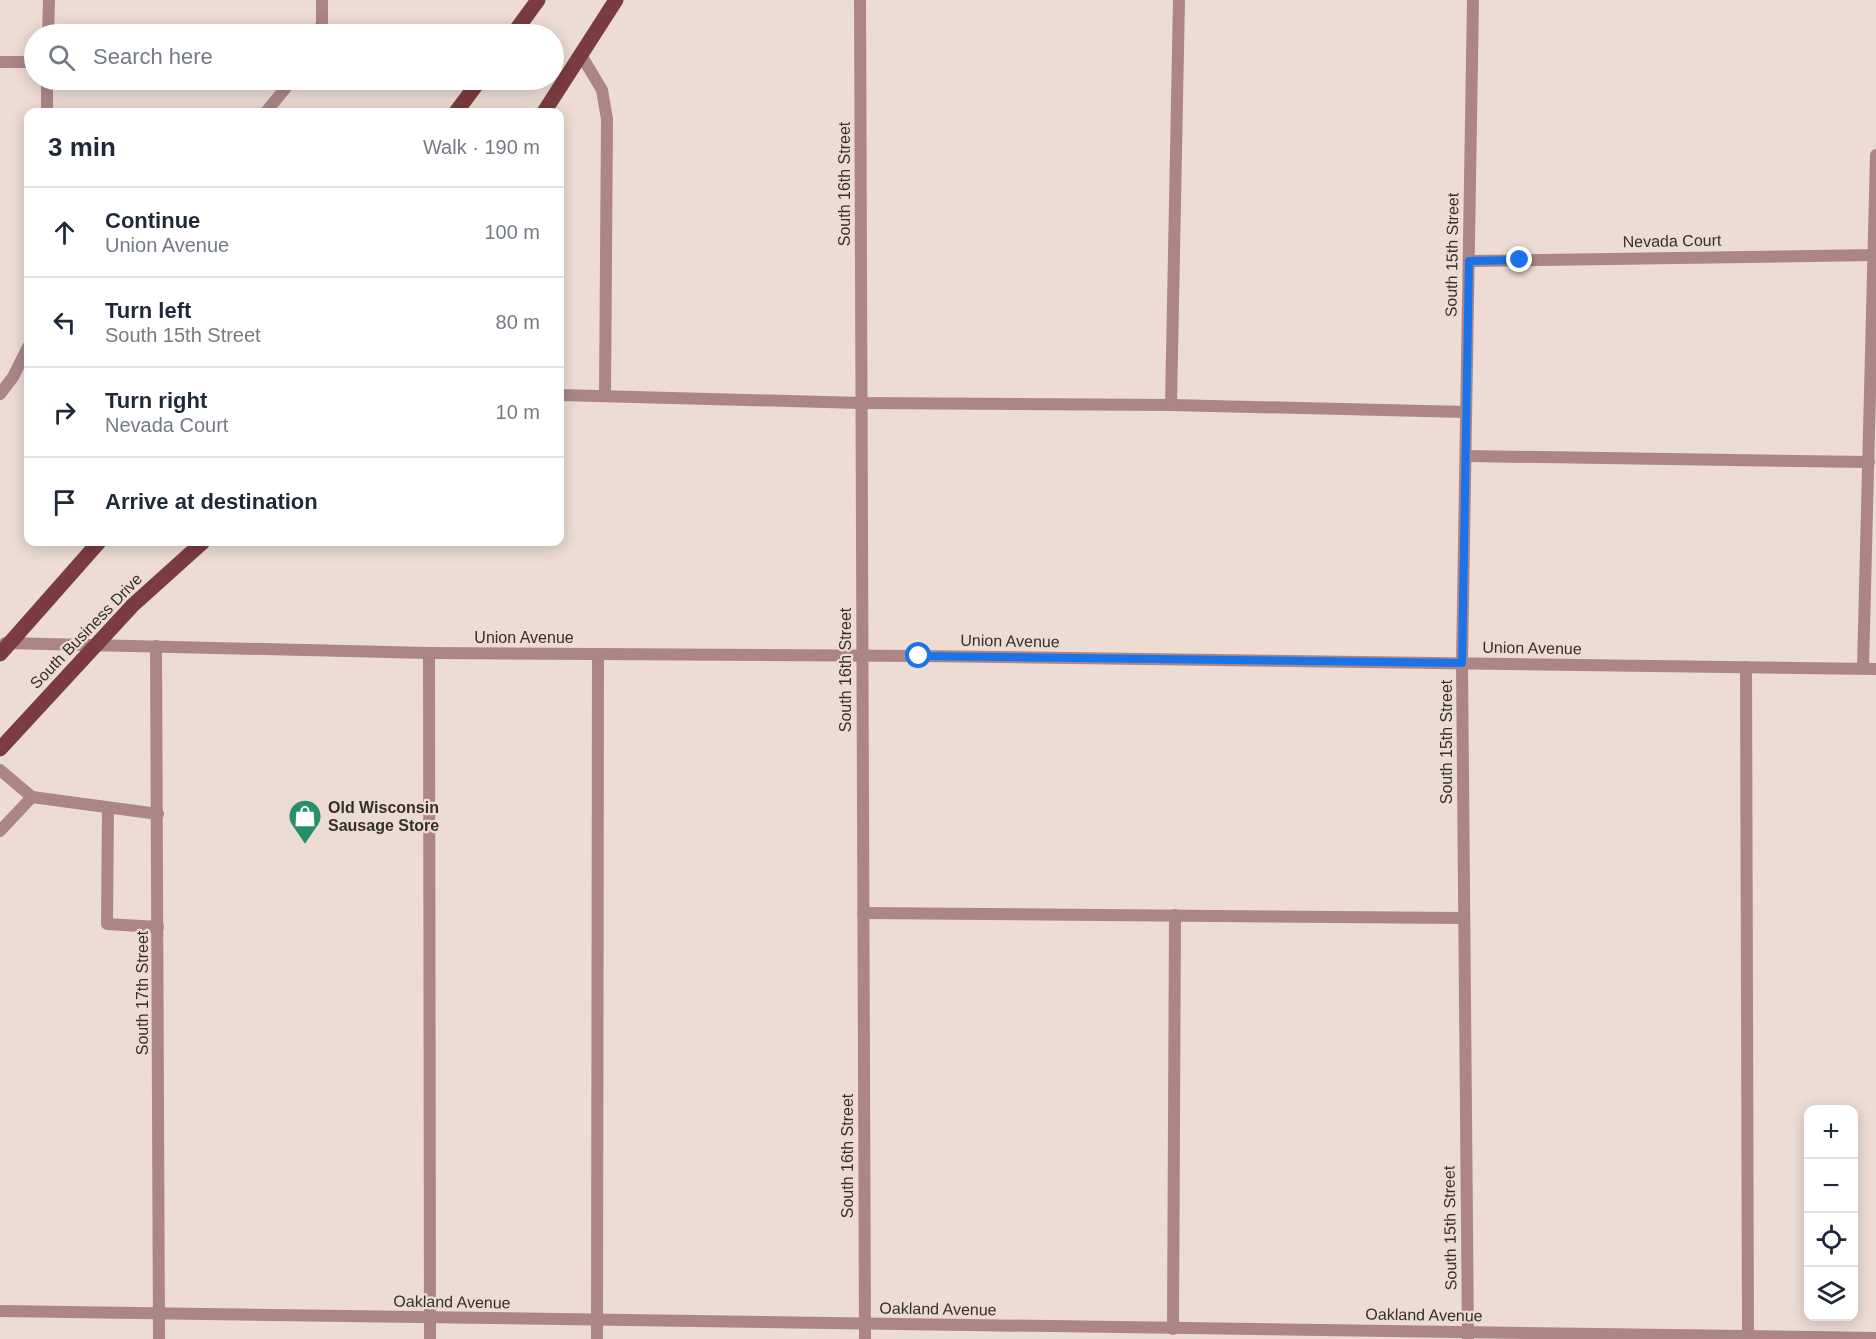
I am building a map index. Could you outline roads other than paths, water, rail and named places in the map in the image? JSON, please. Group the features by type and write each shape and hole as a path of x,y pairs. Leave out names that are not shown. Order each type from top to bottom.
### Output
{"main road":[{"path":"520,24 538,0"},
{"path":"564,81 616,0"},
{"path":"459,108 472,90"},
{"path":"547,108 558,90"},
{"path":"3,647 95,546"},
{"name":"South Business Drive","path":"0,749 133,604 198,546"}],"street":[{"path":"48,24 49,0"},
{"path":"322,0 322,24"},
{"name":"South 16th Street","path":"860,0 865,1339"},
{"path":"1171,405 1179,0"},
{"name":"South 15th Street","path":"1468,1336 1462,663 1473,0"},
{"path":"581,55 602,90 607,119 605,396"},
{"path":"0,62 24,62"},
{"path":"47,90 47,108"},
{"path":"269,108 284,90"},
{"path":"1870,668 1869,462 1876,155"},
{"name":"Nevada Court","path":"1469,261 1875,255"},
{"path":"0,394 24,357"},
{"path":"564,395 861,403 1171,405 1466,412"},
{"path":"1466,456 1869,462"},
{"name":"Union Avenue","path":"3,647 95,644 429,653 1870,668"},
{"name":"South 17th Street","path":"156,646 159,1339"},
{"path":"429,653 430,1339"},
{"path":"597,1339 598,654"},
{"path":"1746,667 1748,1338"},
{"path":"0,770 32,797 158,814"},
{"path":"0,831 32,797"},
{"path":"108,808 107,924 158,927"},
{"path":"863,913 1463,918"},
{"path":"1173,1329 1175,915"},
{"name":"Oakland Avenue","path":"0,1311 1173,1329 1468,1336 1876,1338"}],"place":[{"name":"Old Wisconsin Sausage Store","path":"305,845"}]}
